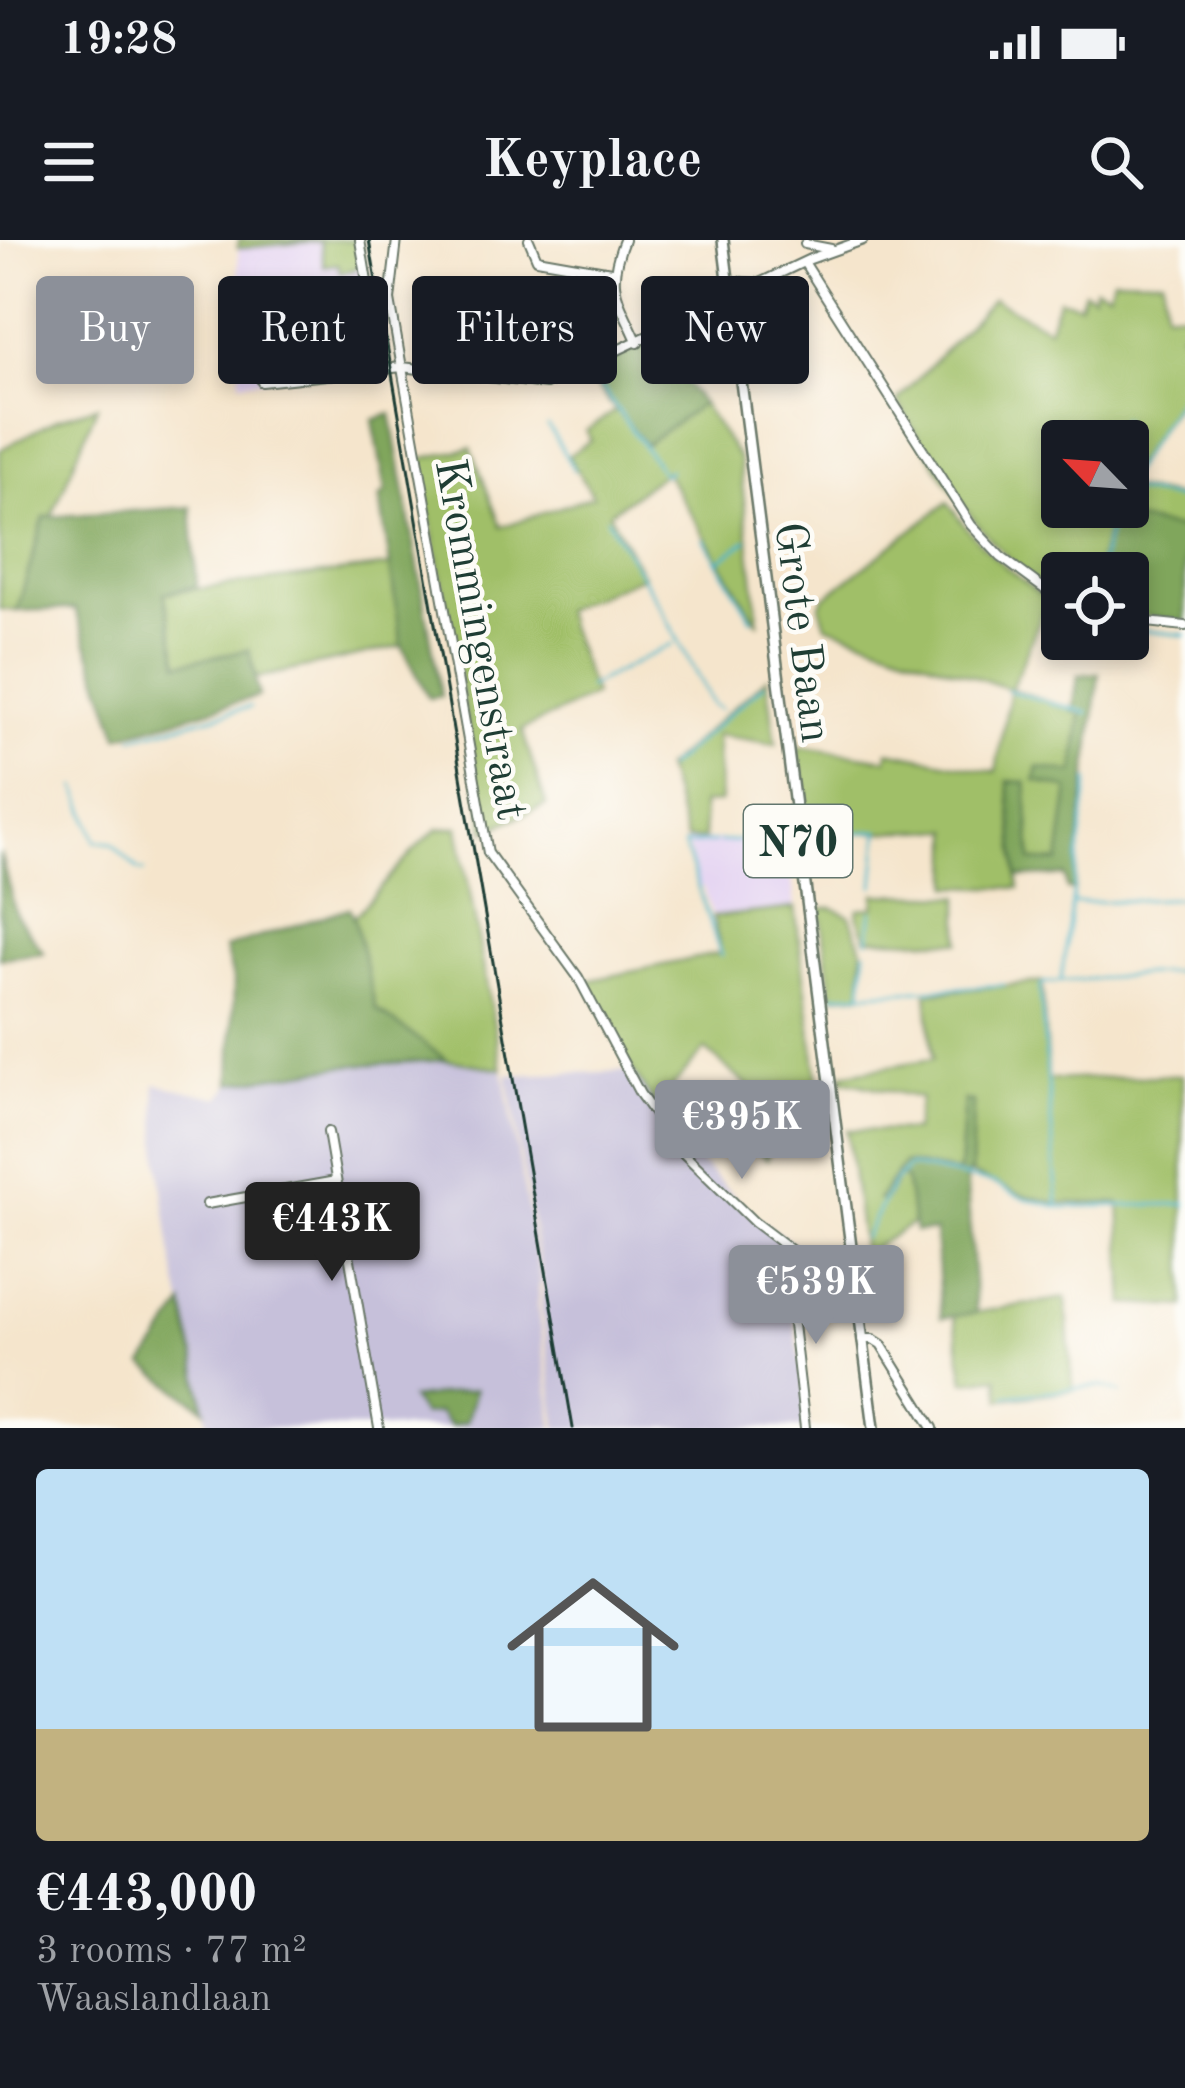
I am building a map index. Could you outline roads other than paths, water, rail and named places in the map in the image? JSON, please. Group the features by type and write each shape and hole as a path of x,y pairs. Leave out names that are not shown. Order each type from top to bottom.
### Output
{"main road":[{"name":"Grote Baan","path":"723,240 728,276"},
{"name":"Grote Baan","path":"741,384 851,1261"},
{"name":"N70","path":"851,1261 874,1428"}],"street":[{"path":"360,240 366,276"},
{"name":"Krommingenstraat","path":"397,240 390,300 484,840 496,866 589,994 640,1094 707,1179 820,1272"},
{"path":"530,240 537,259 611,272"},
{"path":"624,240 611,272 638,343"},
{"path":"776,276 863,240"},
{"path":"833,250 804,242 807,261 971,525 1000,556 1041,586"},
{"path":"388,368 546,384 641,342"},
{"path":"1149,622 1185,626"},
{"path":"328,1132 379,1428"},
{"path":"207,1204 336,1181"},
{"path":"805,1428 790,1310 820,1272 851,1261"},
{"path":"820,1272 854,1281"},
{"path":"862,1339 881,1344 934,1428"}],"waterway":[{"path":"599,384 664,475 669,470"},
{"path":"1149,444 1185,388"},
{"path":"548,426 574,470"},
{"path":"1149,494 1185,500"},
{"path":"607,518 712,704 720,709"},
{"path":"1103,552 1109,528"},
{"path":"704,539 752,619"},
{"path":"720,560 747,540"},
{"path":"1149,631 1185,635"},
{"path":"588,687 672,644"},
{"path":"667,768 764,684"},
{"path":"1007,690 1088,713"},
{"path":"133,737 250,707"},
{"path":"1061,980 1089,780"},
{"path":"77,787 96,841 112,843 144,871"},
{"path":"809,836 879,831 874,886"},
{"path":"719,842 785,837"},
{"path":"704,843 714,842"},
{"path":"701,843 684,845 721,956"},
{"path":"1073,903 1185,898"},
{"path":"868,940 872,911"},
{"path":"862,991 866,951"},
{"path":"1043,983 1185,971"},
{"path":"1044,983 1040,986 1058,1205"},
{"path":"833,995 1004,985"},
{"path":"864,1238 893,1183 909,1166 993,1183 1020,1197 1059,1207 1185,1204"},
{"path":"1007,1396 1101,1386 1122,1393"}],"railway":[{"path":"369,240 573,1428"}]}
